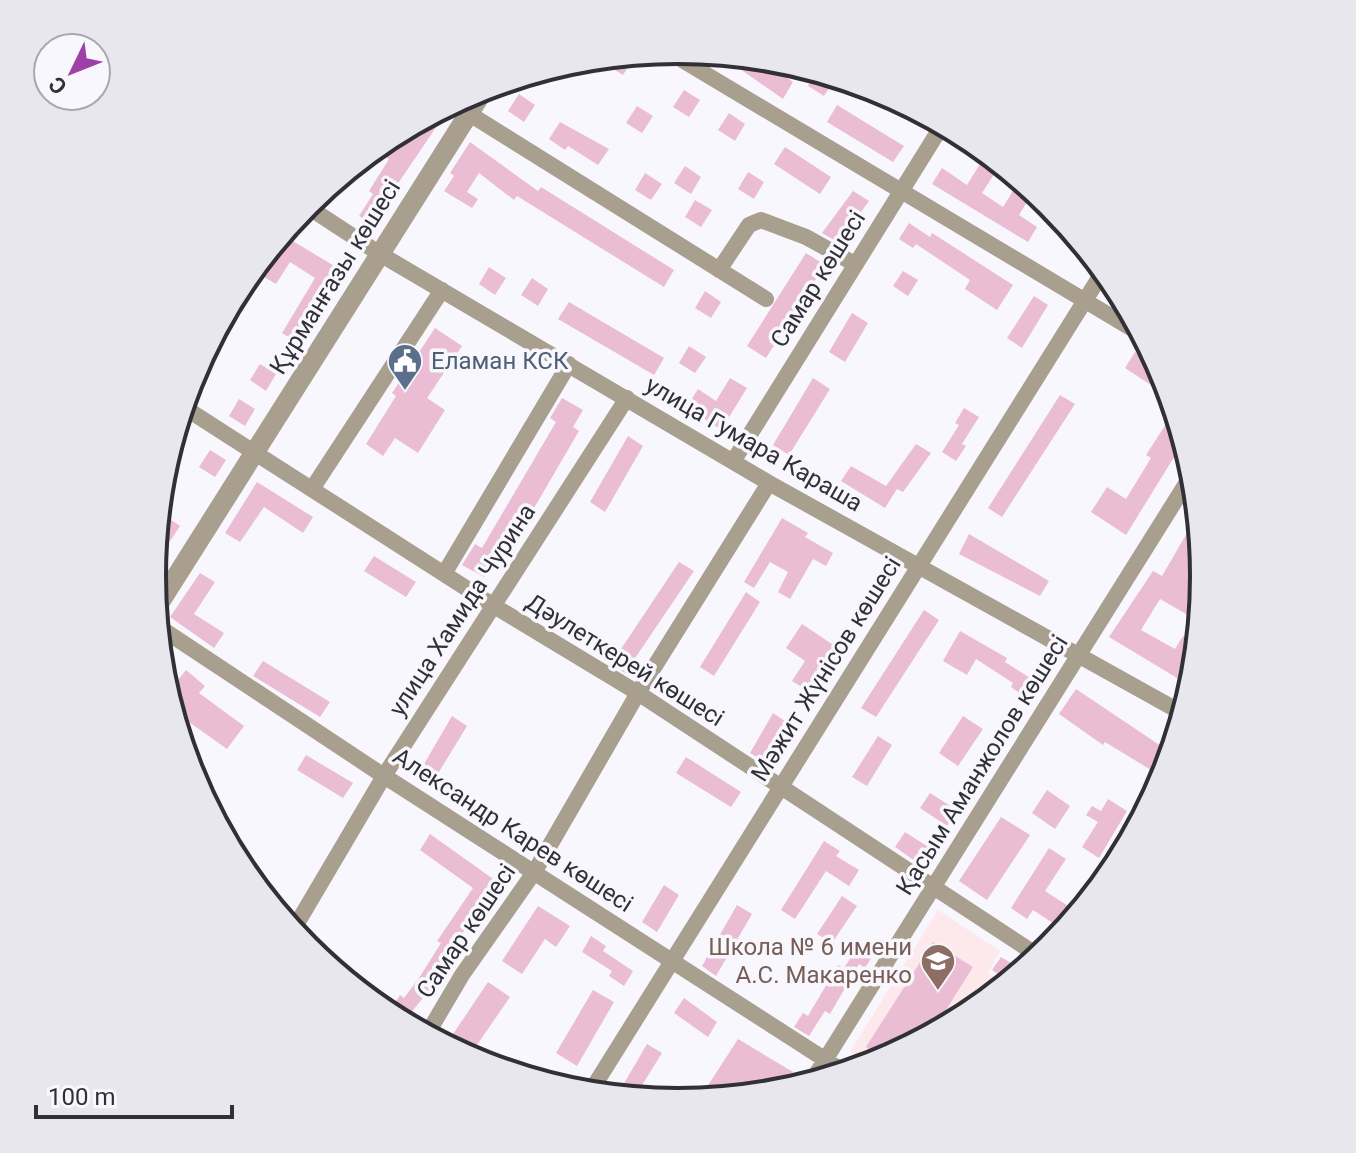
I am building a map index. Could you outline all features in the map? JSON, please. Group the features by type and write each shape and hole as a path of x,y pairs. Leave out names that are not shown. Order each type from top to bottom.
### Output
{"street":[{"path":"689,64 901,194 1124,325"},
{"path":"465,111 766,299"},
{"name":"Құрманғазы көшесі","path":"166,592 380,254 456,115"},
{"name":"Самар көшесі","path":"734,460 853,263 901,194 937,135"},
{"name":"улица Гумара Караша","path":"317,213 380,254 769,483 1173,708"},
{"path":"719,270 749,225 761,220 806,237 853,263"},
{"name":"Мәжит Жүнісов көшесі","path":"596,1082 1097,281"},
{"path":"312,489 442,290"},
{"path":"444,574 569,364"},
{"name":"улица Хамида Чурина","path":"299,920 384,776 627,398"},
{"name":"Дәулеткерей көшесі","path":"193,413 494,606 638,693 1029,950"},
{"name":"Самар көшесі","path":"432,1026 462,975 535,871 638,693 769,483"},
{"name":"Қасым Аманжолов көшесі","path":"819,1069 1183,489"},
{"name":"Александр Карев көшесі","path":"169,634 384,776 834,1065"}],"shaded area":[{"name":"Школа № 6 имени А.С. Макаренко","path":"938,910 1000,951 988,973 996,978 963,1003 874,1050 857,1057 850,1052"}],"building":[{"path":"628,66 623,75 612,68"},
{"path":"740,69 783,75 793,82 783,99"},
{"path":"811,81 830,87 824,96 808,86"},
{"path":"684,90 700,100 689,117 673,107"},
{"path":"519,94 535,105 524,122 508,111"},
{"path":"837,105 904,146 893,162 827,122"},
{"path":"637,106 653,116 642,133 626,123"},
{"path":"729,113 745,124 735,141 718,130"},
{"path":"560,122 609,149 598,165 568,146 565,150 549,139"},
{"path":"438,124 382,207 386,209 375,226 359,216 373,194 369,191 389,159 385,156"},
{"path":"470,142 538,191 541,187 674,270 664,287 517,196 514,200 479,173 467,192 478,199 472,208 444,191 454,176 450,173"},
{"path":"785,147 831,177 820,194 774,164"},
{"path":"981,163 994,174 982,193 1003,207 1014,189 1016,191 1027,202 1019,215 1037,227 1028,242 932,184 942,168 967,185"},
{"path":"685,166 701,177 691,194 674,183"},
{"path":"748,172 764,182 754,199 738,189"},
{"path":"645,173 662,184 651,200 635,190"},
{"path":"853,191 869,201 839,243 822,233"},
{"path":"695,200 712,210 701,227 685,217"},
{"path":"909,223 930,237 932,233 1013,285 997,310 965,289 970,280 916,244 913,248 899,239"},
{"path":"292,240 341,270 299,343 282,333 315,278 290,262 276,284 263,276"},
{"path":"806,253 825,265 766,358 747,346"},
{"path":"489,267 506,278 495,295 479,284"},
{"path":"903,271 918,280 908,296 893,286"},
{"path":"532,278 548,289 538,306 521,295"},
{"path":"705,291 721,302 711,318 695,308"},
{"path":"1034,296 1048,305 1022,348 1007,338"},
{"path":"569,302 664,358 654,375 558,319"},
{"path":"852,313 868,323 845,362 829,352"},
{"path":"435,328 462,346 427,398 445,410 418,453 395,438 383,456 366,444 396,396 392,393"},
{"path":"689,346 706,357 695,373 679,363"},
{"path":"1135,352 1141,356 1154,387 1125,368"},
{"path":"260,364 276,374 266,391 250,380"},
{"path":"730,378 747,388 721,430 687,407 698,389 716,401"},
{"path":"813,378 830,389 789,455 773,445"},
{"path":"1060,395 1075,404 1002,517 988,508"},
{"path":"562,398 583,410 573,427 579,431 502,563 495,559 484,577 462,565 475,544 482,548 556,422 550,418"},
{"path":"239,399 255,409 245,426 229,416"},
{"path":"964,408 979,417 962,444 966,446 956,461 942,452 959,425 955,423"},
{"path":"1166,423 1176,455 1126,535 1091,512 1107,487 1126,499 1151,458 1146,455"},
{"path":"628,436 643,446 605,512 590,502"},
{"path":"916,444 931,453 903,492 897,489 885,508 841,481 851,466 886,486"},
{"path":"210,450 226,460 215,477 199,467"},
{"path":"257,482 313,517 303,533 264,507 240,542 225,533"},
{"path":"782,518 808,533 805,537 833,553 826,566 813,559 790,599 778,592 788,572 770,562 754,588 744,582"},
{"path":"169,519 180,526 167,546"},
{"path":"1187,533 1189,615 1160,599 1141,630 1175,649 1183,636 1186,638 1180,680 1109,637 1153,571 1162,576"},
{"path":"969,534 1049,581 1040,596 959,554"},
{"path":"374,556 416,582 406,597 364,571"},
{"path":"679,562 694,571 625,673 611,664"},
{"path":"200,573 215,582 194,614 224,633 214,648 170,617"},
{"path":"746,592 760,602 714,676 700,667"},
{"path":"924,610 939,620 876,717 861,708"},
{"path":"802,624 838,648 807,690 792,681 805,661 786,648"},
{"path":"960,631 1007,658 1005,662 1035,681 1025,697 1011,687 1013,683 976,659 967,675 943,661"},
{"path":"263,661 330,702 320,717 253,676"},
{"path":"186,670 205,686 199,693 244,726 227,749 186,720 176,682"},
{"path":"1076,689 1161,746 1154,765 1151,770 1105,742 1103,745 1059,714"},
{"path":"773,713 788,723 765,762 750,753"},
{"path":"452,716 467,726 431,785 417,776"},
{"path":"963,716 983,729 958,766 939,753"},
{"path":"878,736 892,745 867,786 852,777"},
{"path":"306,755 353,783 343,798 297,770"},
{"path":"686,757 741,792 731,807 676,773"},
{"path":"1047,790 1070,806 1055,829 1032,813"},
{"path":"930,793 958,811 947,826 920,808"},
{"path":"1108,799 1127,811 1099,858 1082,847 1098,822 1086,815 1092,806 1101,811"},
{"path":"1001,817 1030,835 987,900 959,881"},
{"path":"905,832 933,850 922,866 895,847"},
{"path":"430,834 496,881 449,954 453,956 444,972 410,1013 394,1004 400,995 404,998 419,978 441,943 437,941 473,888 420,850"},
{"path":"824,841 840,851 836,856 859,870 849,886 826,871 795,919 781,910"},
{"path":"1049,848 1066,859 1045,891 1069,907 1054,924 1033,910 1027,919 1011,908"},
{"path":"664,885 679,895 657,932 642,922"},
{"path":"842,896 857,906 832,943 817,934"},
{"path":"737,905 752,914 716,976 702,966"},
{"path":"538,906 570,926 556,947 545,939 522,974 502,961"},
{"path":"591,936 606,946 603,951 633,971 624,986 609,976 612,971 582,952"},
{"path":"933,942 973,967 943,1015 874,1050 866,1047"},
{"path":"860,943 875,952 865,968 859,964 830,1014 825,1011 809,1036 794,1027 803,1013 808,1016 838,965 844,968"},
{"path":"1001,957 1013,964 1000,975 992,970"},
{"path":"488,982 510,997 476,1047 452,1036"},
{"path":"593,990 614,1002 577,1066 556,1053"},
{"path":"684,998 717,1022 708,1037 674,1013"},
{"path":"738,1039 793,1072 790,1076 778,1079 706,1088"},
{"path":"647,1044 662,1053 640,1088 622,1086"}],"place":[{"name":"Еламан КСК","path":"405,392"},
{"name":"Школа № 6 имени А.С. Макаренко","path":"938,992"}]}
